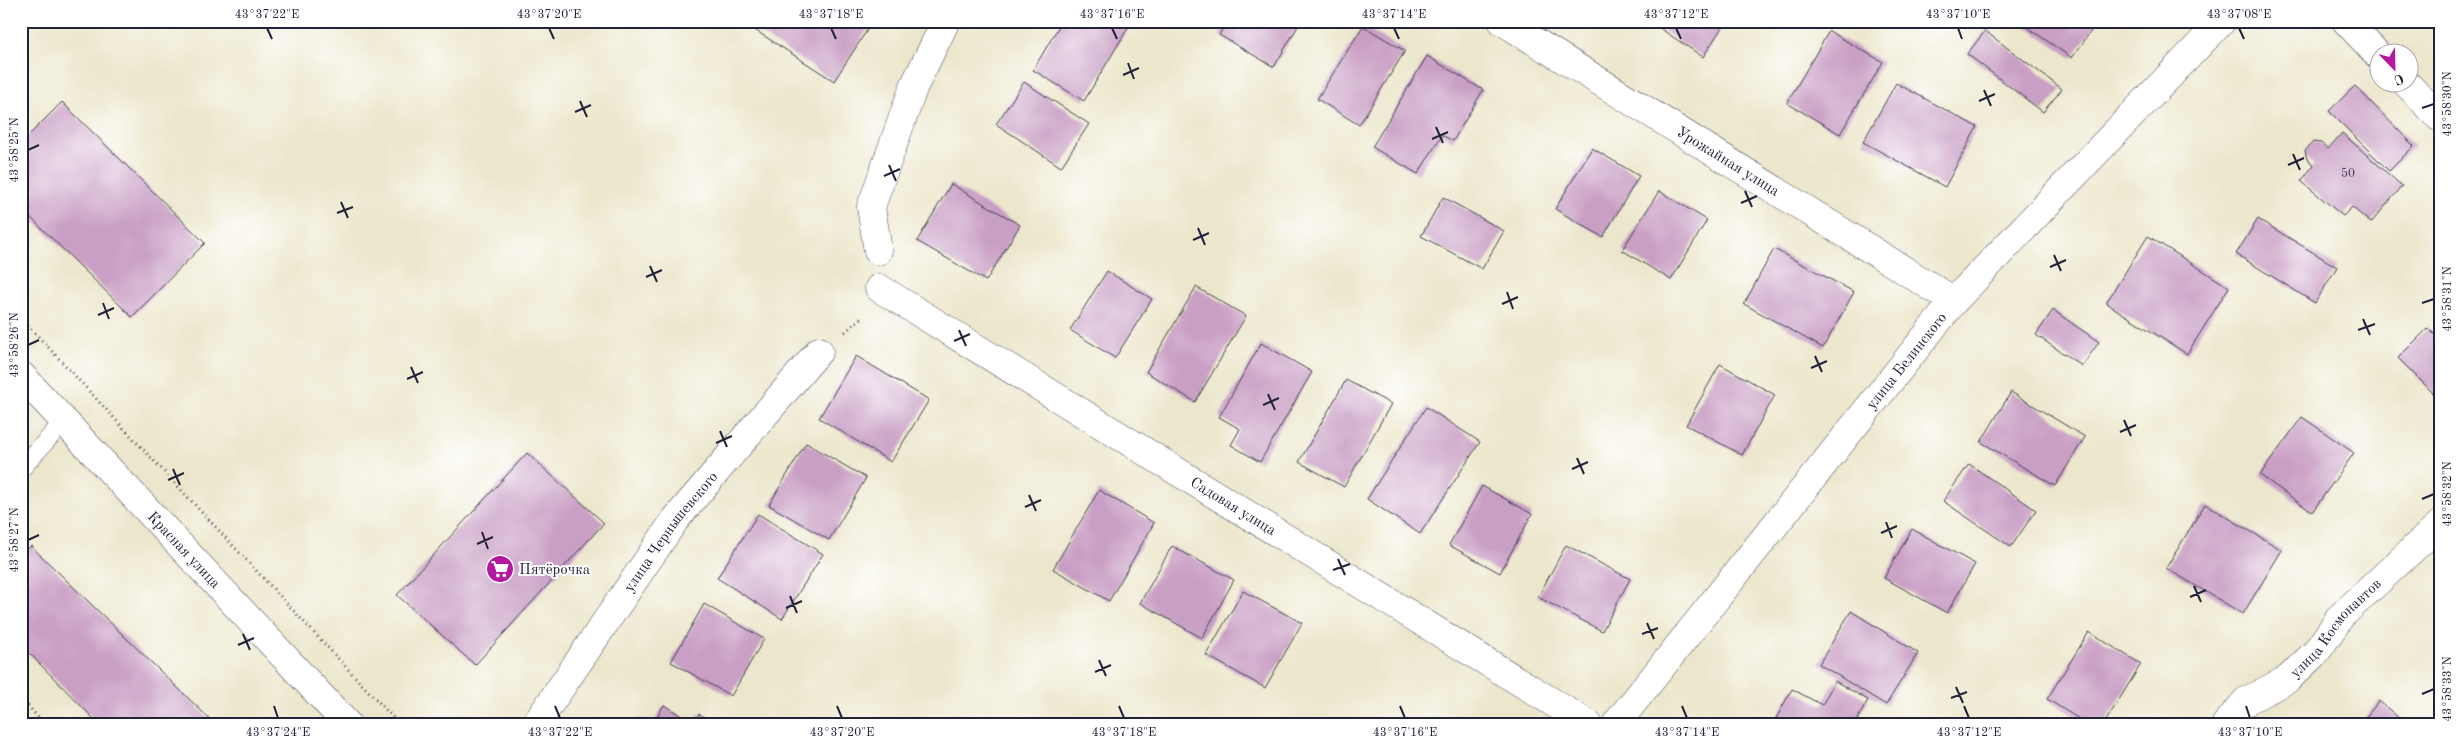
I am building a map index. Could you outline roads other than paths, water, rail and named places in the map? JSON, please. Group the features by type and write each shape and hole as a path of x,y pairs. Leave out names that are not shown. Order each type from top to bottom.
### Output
{"street":[{"path":"878,251 871,207 914,86 946,21"},
{"name":"Урожайная улица","path":"1502,21 1954,302"},
{"name":"улица Белинского","path":"1616,724 1954,302 2222,21"},
{"path":"2346,21 2368,44"},
{"path":"2415,92 2440,118"},
{"name":"Садовая улица","path":"879,288 1588,724"},
{"name":"улица Чернышевского","path":"536,724 675,520 819,351"},
{"name":"Красная улица","path":"21,375 347,724"},
{"name":"улица Космонавтов","path":"2226,724 2246,701 2288,679 2318,651 2341,616 2440,524"}],"lane":[{"path":"21,469 65,420"}],"place":[{"name":"Пятёрочка","path":"500,569"}]}
